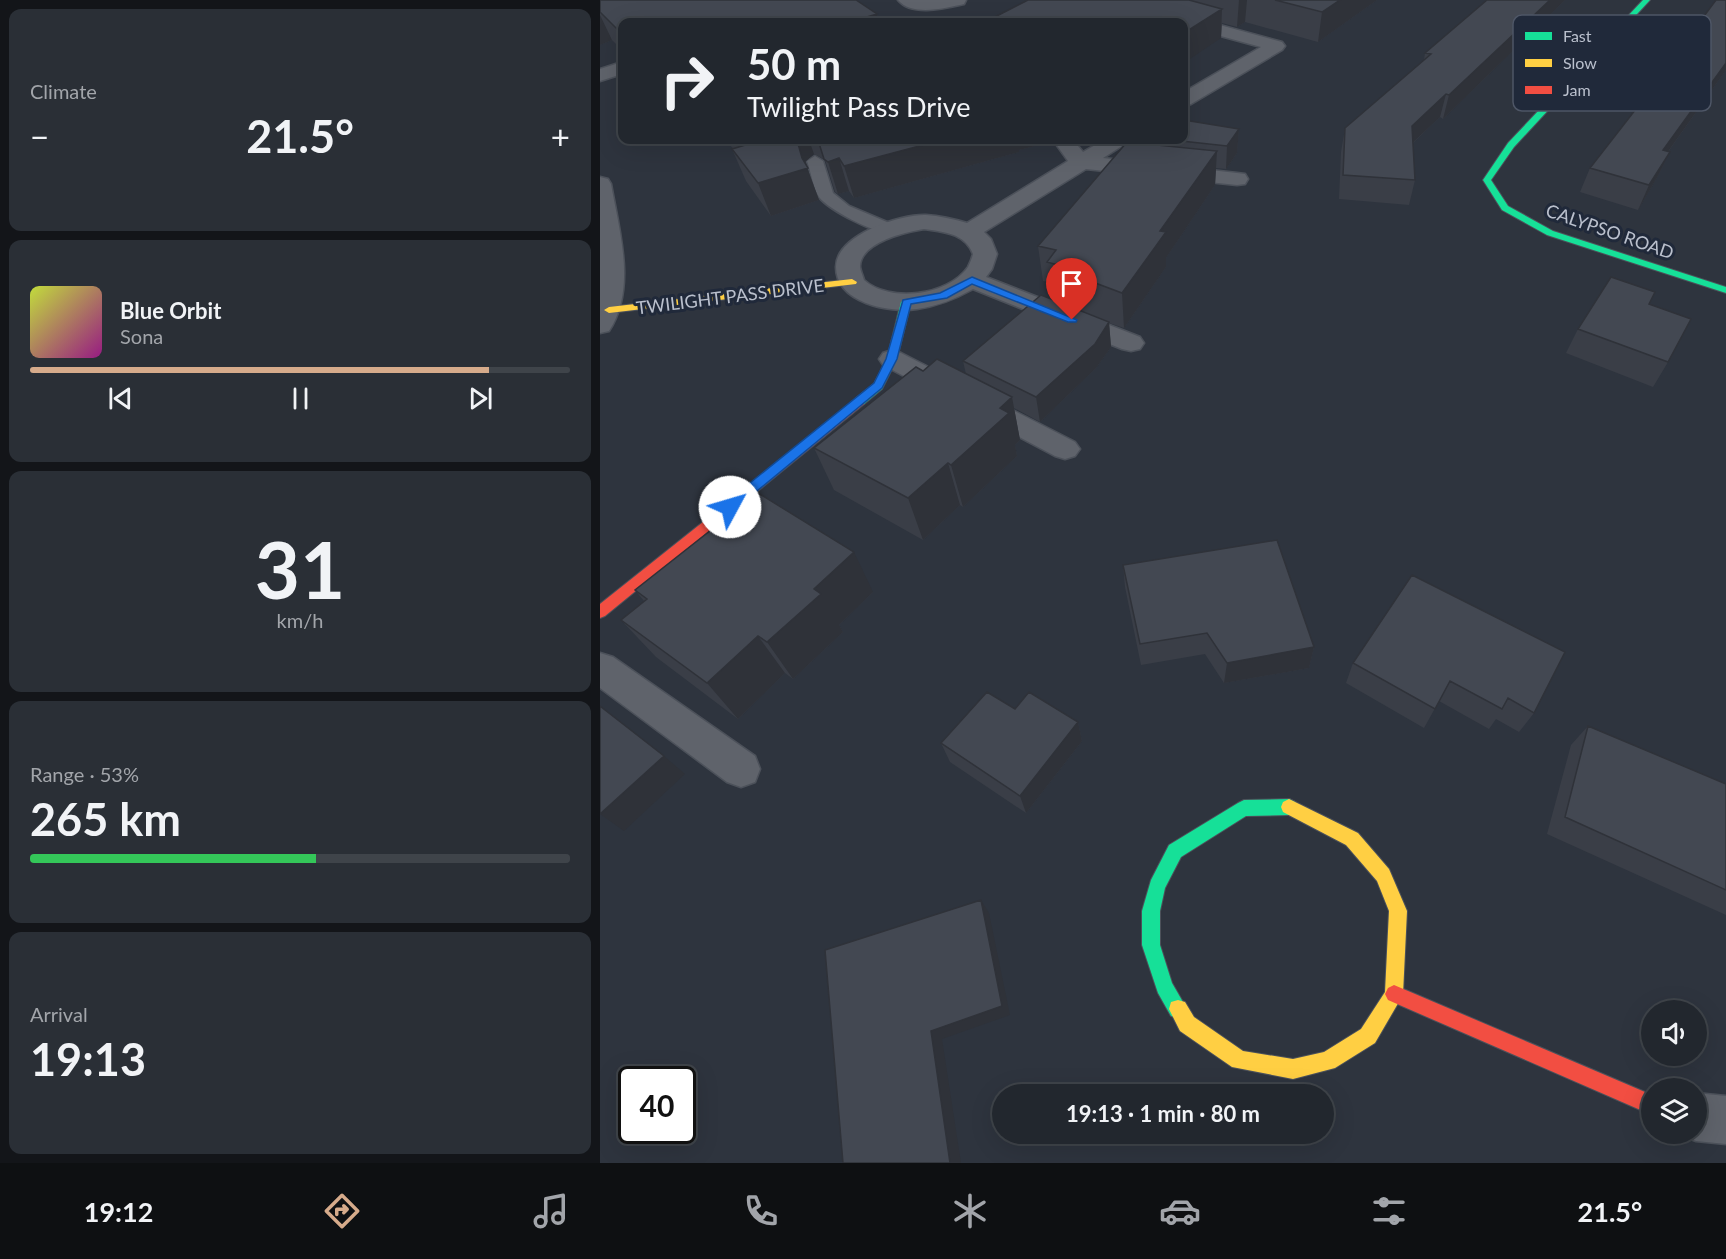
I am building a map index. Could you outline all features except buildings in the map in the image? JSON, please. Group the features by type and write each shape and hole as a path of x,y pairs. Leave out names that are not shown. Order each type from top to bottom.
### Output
{"street":[{"path":"906,0 919,5 958,0"},
{"path":"1109,0 1174,18"},
{"name":"CALYPSO ROAD","path":"1633,15 1647,0"},
{"path":"1188,22 1276,46 1188,98"},
{"path":"600,75 618,69"},
{"name":"CALYPSO ROAD","path":"1543,111 1511,145 1487,180 1505,208 1550,232 1726,290"},
{"path":"1066,144 1082,162 1237,179"},
{"path":"1111,144 969,231 980,241 986,253 983,267 972,280 1131,344"},
{"path":"600,184 612,264 604,317"},
{"name":"TWILIGHT PASS DRIVE","path":"969,231 941,223 924,222 888,229 858,247 850,258 848,270 852,282 862,291 878,298 906,302 943,296 972,280"},
{"name":"TWILIGHT PASS DRIVE","path":"604,317 852,282"},
{"path":"600,612 878,386 892,359 906,302"},
{"path":"892,359 1065,449"},
{"path":"600,668 741,769"},
{"path":"1289,807 1353,838 1383,875 1398,911 1394,994 1368,1036 1328,1061 1293,1069 1239,1060 1187,1024 1164,987 1151,945 1151,911 1157,886 1175,850 1244,808 1289,807"},
{"path":"1394,994 1641,1100"},
{"path":"1707,1118 1726,1120"}],"lane":[{"path":"814,161 826,195 843,209 888,229"}],"traffic: fast":[{"path":"1633,15 1647,0"},
{"path":"1543,111 1511,145 1487,180 1505,208 1550,233 1726,290"},
{"path":"860,401 878,386 892,359 906,302"},
{"path":"1178,1009 1164,987 1151,945 1151,911 1157,886 1175,851 1244,808 1289,807"}],"traffic: slow":[{"path":"609,310 852,282"},
{"path":"1178,1009 1187,1024 1239,1060 1293,1069 1328,1061 1368,1036 1394,994 1398,911 1383,875 1352,839 1289,807"}],"traffic: jam":[{"path":"600,612 860,401"},
{"path":"1394,994 1641,1100"}],"route":[{"path":"730,507 878,386 892,359 906,302 943,296 972,280 1072,320"}]}
